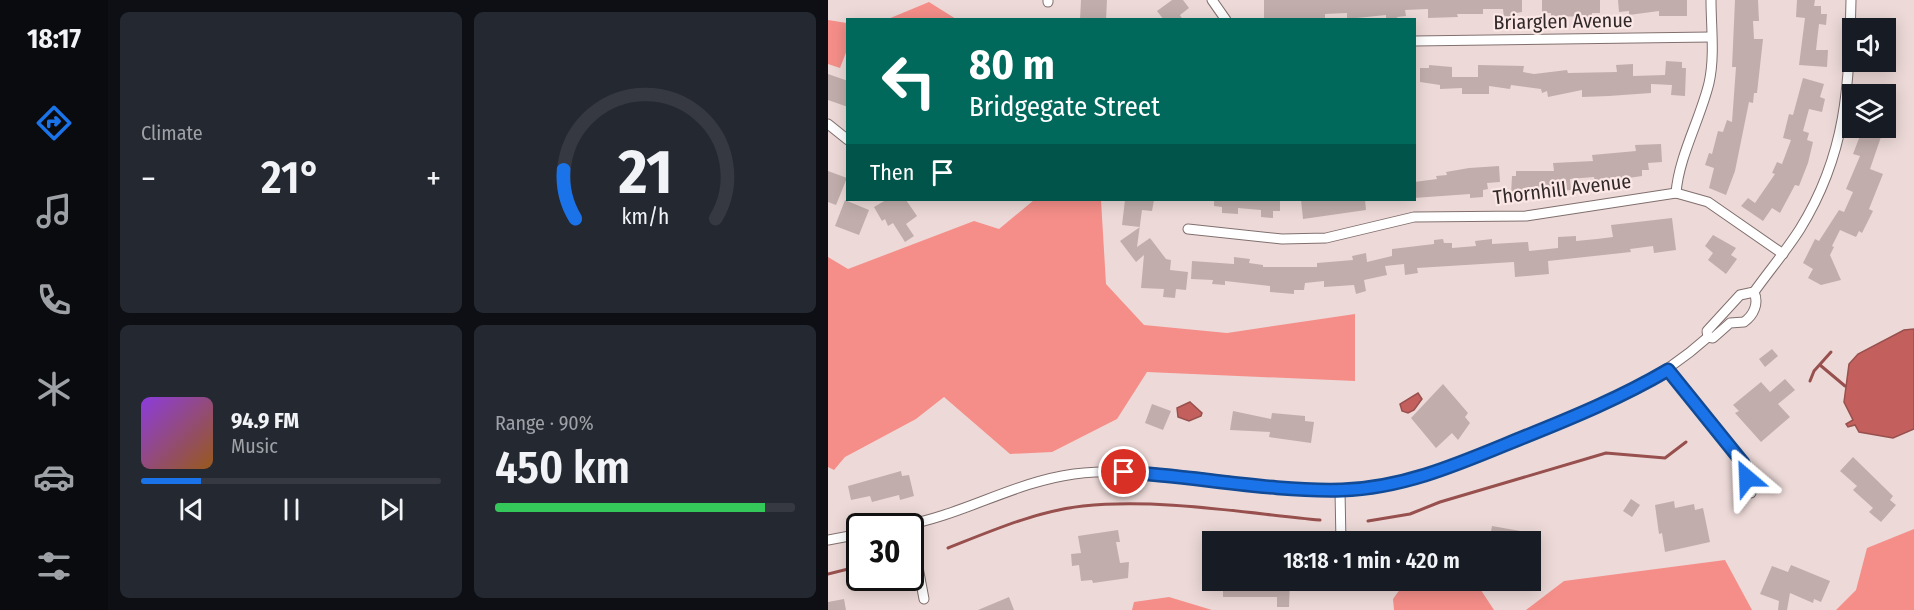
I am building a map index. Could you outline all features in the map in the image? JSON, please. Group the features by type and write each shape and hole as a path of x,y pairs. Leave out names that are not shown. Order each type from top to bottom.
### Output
{"street":[{"path":"1212,0 1225,18"},
{"path":"1676,193 1680,169 1709,81 1713,54 1711,0"},
{"path":"1708,337 1707,331 1740,295 1754,292 1783,254 1816,197 1838,143 1848,95 1851,0"},
{"name":"Briarglen Avenue","path":"1416,41 1711,37"},
{"path":"828,124 846,138"},
{"name":"Thornhill Avenue","path":"1188,229 1282,239 1326,238 1414,217 1526,216 1676,193 1708,202 1783,254"},
{"path":"924,520 1017,488 1074,474 1124,472 1174,475 1295,488 1340,490 1374,488 1430,476 1627,394 1668,370 1708,337 1713,338 1730,323 1739,323 1750,317 1756,303 1754,292"},
{"path":"1726,312 1730,323"},
{"path":"1668,370 1743,463 1751,494"},
{"path":"1340,490 1341,531"},
{"path":"828,540 846,537"},
{"path":"922,591 924,600"}],"shaded area":[{"path":"929,2 954,18 890,18"},
{"path":"828,20 846,23 846,53 840,68 828,64"},
{"path":"1033,201 1101,201 1106,284 1144,325 1227,333 1355,314 1355,381 1147,372 1117,419 1052,452 1010,454 944,397 916,419 845,457 834,470 828,467 828,257 848,269 974,221 999,229"},
{"path":"1914,329 1914,429 1893,438 1859,432 1855,425 1848,427 1846,424 1853,420 1844,402 1849,364 1858,354 1904,330"},
{"path":"1418,393 1422,399 1414,410 1408,413 1402,411 1400,404"},
{"path":"1190,402 1202,413 1201,416 1189,421 1178,417 1177,408"},
{"path":"1914,529 1914,610 1836,610 1856,590 1867,548"},
{"path":"1725,560 1752,610 1526,610 1564,581"},
{"path":"1399,591 1482,591 1494,610 1394,610 1393,599"},
{"path":"1169,597 1212,610 1132,610 1134,602"}],"building":[{"path":"1081,0 1107,0 1106,18 1080,18"},
{"path":"1172,0 1183,0 1189,8 1180,15 1182,18 1162,18 1157,11"},
{"path":"1264,0 1522,0 1522,12 1516,13 1516,19 1504,19 1503,9 1483,9 1483,14 1457,14 1458,17 1428,18 1428,9 1405,10 1406,16 1397,18 1386,18 1386,15 1347,18 1347,13 1325,14 1325,18 1264,18"},
{"path":"1542,0 1600,0 1600,13 1592,13 1592,17 1551,16 1551,13 1542,13"},
{"path":"1618,0 1687,0 1687,16 1659,16 1659,11 1629,15 1629,11 1619,12"},
{"path":"1735,0 1758,0 1759,21 1753,21 1754,39 1763,39 1757,93 1754,93 1753,103 1749,102 1735,171 1726,195 1709,188 1714,168 1705,165 1709,153 1712,154 1718,131 1723,132 1727,120 1732,122 1736,67 1732,67"},
{"path":"1797,0 1815,0 1814,6 1821,6 1821,14 1827,14 1826,25 1819,24 1816,50 1828,50 1827,67 1799,65 1805,18 1796,17"},
{"path":"1666,61 1682,62 1682,68 1686,68 1685,96 1671,95 1672,85 1651,84 1651,93 1582,97 1582,90 1548,97 1547,91 1542,93 1541,89 1511,85 1510,89 1489,86 1489,94 1462,94 1462,88 1440,89 1440,85 1420,82 1420,68 1429,68 1429,65 1452,67 1452,77 1478,77 1478,65 1524,66 1523,72 1534,74 1567,70 1568,73 1617,72 1616,65 1633,64 1633,76 1665,75"},
{"path":"828,74 846,80 846,106 828,100"},
{"path":"1803,78 1824,84 1820,97 1825,99 1822,112 1809,109 1803,131 1809,133 1807,140 1813,142 1808,163 1799,186 1795,185 1780,213 1772,208 1763,221 1741,206 1748,198 1755,203 1775,174 1772,173 1777,162 1782,164 1791,140 1783,138 1789,114 1793,115"},
{"path":"1859,138 1881,138 1870,169 1883,174 1869,209 1873,211 1862,233 1859,231 1856,237 1840,230 1832,246 1834,247 1830,255 1841,280 1821,285 1808,278 1813,269 1803,263 1815,239 1819,241 1839,210 1844,212 1853,192 1846,189 1860,156 1853,154"},
{"path":"1661,144 1662,162 1648,163 1649,170 1642,170 1642,176 1595,183 1594,177 1570,179 1571,190 1511,195 1512,176 1516,176 1516,171 1554,171 1553,163 1593,161 1592,155 1636,151 1635,145"},
{"path":"1499,166 1500,182 1487,183 1488,189 1483,190 1483,197 1470,198 1470,194 1416,198 1416,182 1437,179 1436,176 1447,175 1446,172"},
{"path":"828,171 846,178 846,180 836,205 828,202"},
{"path":"845,200 869,210 859,235 835,226"},
{"path":"884,201 907,201 917,216 906,224 914,236 905,242 893,223 888,226 885,219 882,221 874,207"},
{"path":"1125,201 1154,201 1152,211 1142,210 1140,227 1122,225"},
{"path":"1214,201 1280,201 1280,211 1273,211 1273,218 1261,217 1261,210 1238,208 1238,214 1222,213 1222,207 1214,206"},
{"path":"1301,201 1365,201 1366,210 1303,219"},
{"path":"1672,218 1676,250 1654,253 1653,246 1630,249 1631,252 1548,261 1549,274 1515,277 1514,262 1417,268 1418,273 1405,275 1404,264 1385,266 1387,275 1364,280 1366,291 1356,294 1354,285 1324,287 1324,281 1305,283 1304,290 1294,290 1294,294 1270,292 1270,286 1225,281 1225,285 1212,284 1213,280 1191,279 1192,261 1234,264 1234,257 1250,259 1249,263 1263,265 1263,267 1317,267 1317,263 1353,260 1352,256 1366,253 1367,262 1392,256 1392,249 1434,244 1434,240 1443,239 1444,243 1452,243 1452,248 1476,246 1475,241 1492,239 1492,244 1528,242 1529,251 1558,248 1558,237 1576,236 1576,241 1613,237 1611,225"},
{"path":"1140,227 1137,247 1150,238 1166,259 1171,260 1170,270 1188,272 1186,290 1176,289 1175,298 1163,297 1164,289 1141,288 1144,255 1136,262 1120,241"},
{"path":"1713,235 1736,248 1731,255 1737,259 1726,274 1708,260 1713,253 1705,246"},
{"path":"1772,349 1778,356 1765,367 1759,359"},
{"path":"1785,379 1795,390 1778,404 1790,417 1761,442 1735,413 1739,411 1733,405 1761,382 1770,392"},
{"path":"1443,384 1468,413 1465,417 1470,423 1458,440 1452,433 1436,448 1411,418"},
{"path":"1152,404 1171,411 1163,430 1145,423"},
{"path":"1233,411 1271,419 1272,413 1305,416 1305,421 1314,422 1311,443 1269,437 1270,432 1230,430"},
{"path":"1853,457 1893,496 1890,500 1896,505 1881,522 1869,512 1873,508 1853,490 1857,486 1840,471"},
{"path":"901,471 902,476 909,475 914,496 900,500 899,495 872,502 870,496 851,500 848,486"},
{"path":"1631,499 1640,505 1632,517 1623,511"},
{"path":"1674,501 1675,508 1694,504 1695,510 1703,508 1710,542 1665,552 1662,533 1659,534 1655,505"},
{"path":"1492,526 1521,531 1491,531"},
{"path":"1118,530 1120,542 1116,542 1120,563 1129,562 1128,578 1093,583 1092,580 1081,581 1079,565 1072,566 1071,554 1081,553 1078,536"},
{"path":"1791,565 1830,581 1821,602 1814,599 1813,603 1790,593 1787,610 1778,610 1779,601 1760,594 1772,566 1788,572"},
{"path":"1223,591 1290,591 1289,607 1277,607 1277,597 1223,597"},
{"path":"1009,597 1014,610 978,610"},
{"path":"844,599 846,610 828,610 828,602"}],"waterway":[{"path":"1810,381 1814,371 1831,352"},
{"path":"1820,365 1845,386"},
{"path":"1368,521 1410,514 1440,502 1606,453 1665,458 1686,442"},
{"path":"948,548 1031,517 1083,506 1171,505 1320,520"},
{"path":"828,574 846,570"}],"route":[{"path":"1124,472 1295,488 1340,490 1374,488 1430,476 1627,394 1668,370 1743,463 1747,478"}]}
